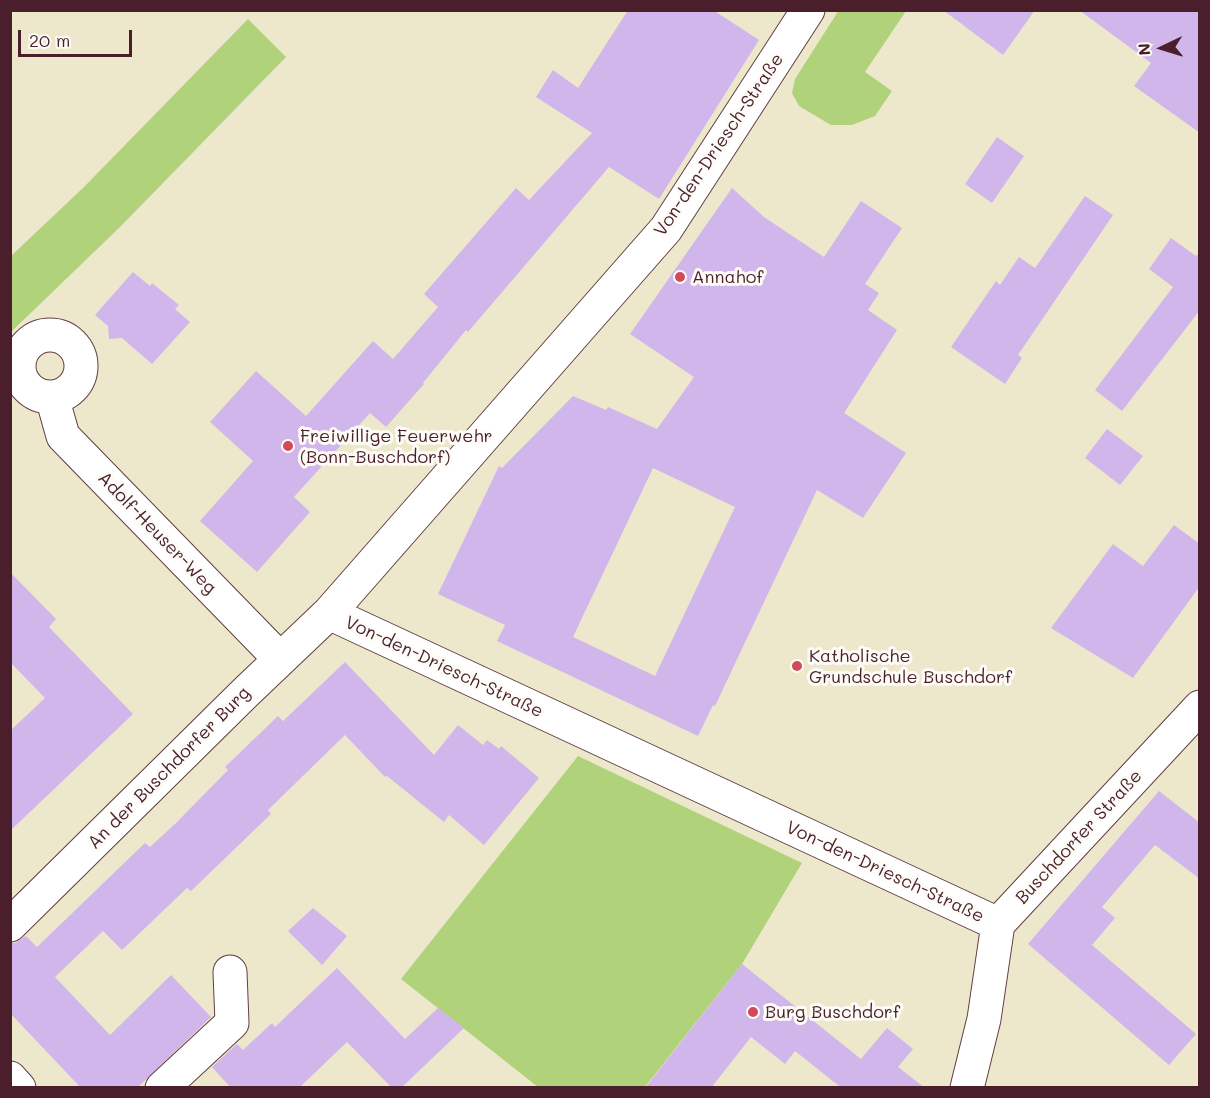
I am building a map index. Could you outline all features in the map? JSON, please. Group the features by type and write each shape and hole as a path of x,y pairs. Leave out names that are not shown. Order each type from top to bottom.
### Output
{"street":[{"name":"Von-den-Driesch-Straße","path":"808,10 666,229 329,613 998,924"},
{"name":"Adolf-Heuser-Weg","path":"52,397 63,436 280,659"},
{"name":"An der Buschdorfer Burg","path":"10,925 329,613"},
{"name":"Buschdorfer Straße","path":"998,924 1200,706"},
{"path":"967,1088 984,1019 998,924"},
{"path":"162,1088 232,1023 230,972"},
{"path":"10,1078 19,1088"}],"green space":[{"path":"839,10 906,11 865,72 892,91 875,116 852,125 831,125 799,106 792,93 795,79"},
{"path":"248,19 286,57 120,227 11,332 11,256 84,187"},
{"path":"578,756 802,863 742,964 645,1087 538,1087 401,979"}],"building":[{"path":"628,10 713,10 759,40 659,199 609,167 468,332 466,330 424,384 386,427 370,413 294,497 310,512 257,572 200,521 253,461 210,422 256,371 306,416 373,341 393,359 438,307 424,294 516,188 529,200 592,133 536,97 553,70 578,88"},
{"path":"943,10 1035,10 1003,55"},
{"path":"1079,10 1200,10 1200,133 1134,86 1151,63"},
{"path":"997,137 1024,156 992,203 965,184"},
{"path":"732,188 764,217 824,257 861,201 902,228 865,284 879,293 868,310 897,330 844,413 906,453 863,518 817,490 715,706 713,705 698,736 497,641 505,625 438,594 499,466 502,468 573,396 606,410 608,407 657,429 694,377 630,334","holes":["653,468 735,507 655,676 573,637"]},
{"path":"1085,196 1113,215 1018,355 1022,358 1005,384 951,347 996,281 1000,285 1019,257 1035,268"},
{"path":"1171,238 1196,256 1200,252 1200,310 1122,411 1095,390 1173,287 1149,269"},
{"path":"133,272 150,286 152,283 179,305 175,309 190,322 152,364 122,338 109,339 108,326 95,315"},
{"path":"1107,429 1143,456 1120,485 1085,458"},
{"path":"1174,525 1200,544 1200,586 1133,678 1051,628 1113,544 1143,566"},
{"path":"10,572 56,619 49,627 133,714 10,831 10,731 45,698 10,662"},
{"path":"345,662 434,755 458,725 483,745 487,740 499,749 501,746 539,778 484,845 449,815 444,822 387,776 385,777 345,735 268,810 271,814 191,891 187,888 122,950 103,931 55,977 110,1035 171,975 211,1017 137,1088 81,1088 10,1013 10,943 15,943 26,936 37,947 145,843 150,847 176,823 228,770 225,767 278,716 283,721"},
{"path":"1159,791 1200,823 1200,879 1155,845 1102,907 1115,918 1092,945 1196,1034 1169,1065 1028,944"},
{"path":"313,908 347,936 322,965 288,931"},
{"path":"742,964 861,1059 887,1028 913,1049 898,1067 925,1088 838,1088 839,1086 795,1051 785,1064 751,1037 711,1088 645,1088"},
{"path":"337,968 405,1039 438,1008 464,1028 401,1088 392,1088 347,1042 299,1088 231,1088 212,1067 237,1044 243,1050 272,1023 275,1027"}],"place":[{"name":"Annahof","path":"680,277"},
{"name":"Freiwillige Feuerwehr (Bonn-Buschdorf)","path":"288,446"},
{"name":"Katholische Grundschule Buschdorf","path":"797,666"},
{"name":"Burg Buschdorf","path":"753,1012"}]}
